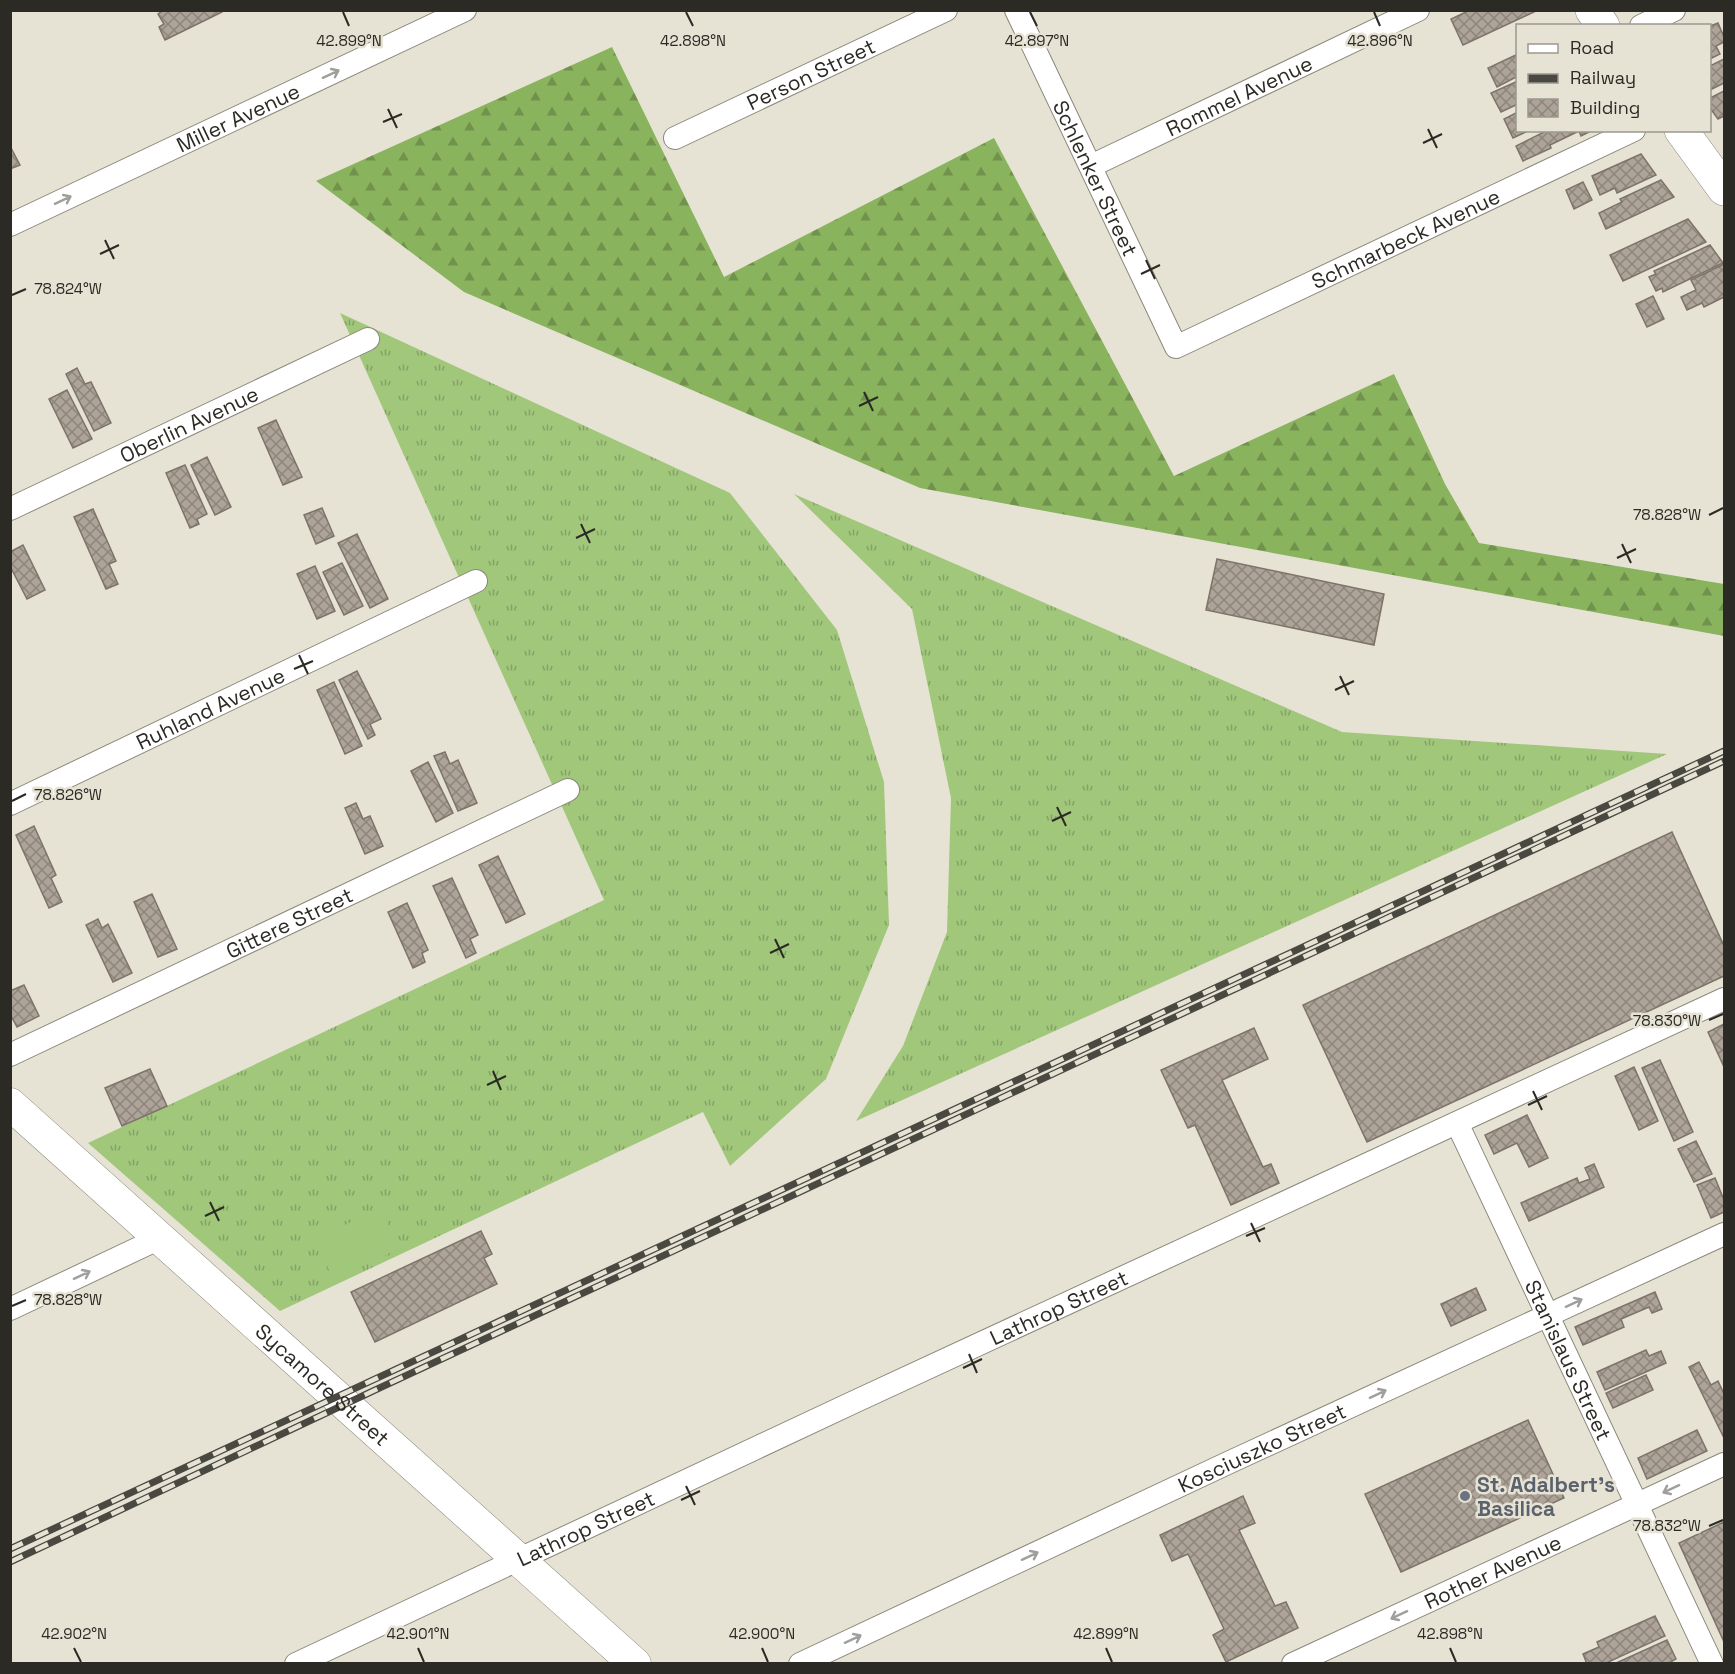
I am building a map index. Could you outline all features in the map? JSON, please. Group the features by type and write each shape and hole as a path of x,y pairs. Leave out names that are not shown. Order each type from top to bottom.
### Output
{"main road":[{"path":"1592,10 1602,24"},
{"path":"1682,132 1725,189"}],"street":[{"name":"Miller Avenue","path":"10,225 465,10"},
{"name":"Person Street","path":"675,138 946,10"},
{"name":"Schlenker Street","path":"1016,10 1176,346"},
{"name":"Rommel Avenue","path":"1091,166 1418,10"},
{"path":"1645,24 1674,10"},
{"name":"Schmarbeck Avenue","path":"1176,346 1630,132"},
{"name":"Oberlin Avenue","path":"10,509 368,339"},
{"name":"Ruhland Avenue","path":"10,804 476,581"},
{"name":"Gittere Street","path":"10,1055 568,790"},
{"name":"Lathrop Street","path":"296,1664 886,1387 1725,999"},
{"name":"Sycamore Street","path":"10,1104 635,1664"},
{"name":"Stanislaus Street","path":"1457,1123 1712,1664"},
{"name":"Kosciuszko Street","path":"800,1664 1208,1472 1725,1234"},
{"path":"10,1309 160,1238"},
{"name":"Rother Avenue","path":"1293,1664 1725,1464"}],"green space":[{"path":"612,47 724,277 994,138 1174,476 1394,374 1445,484 1479,543 1724,584 1724,636 920,488 464,292 316,181"},
{"path":"340,313 730,493 837,630 884,782 889,925 826,1079 730,1166 703,1112 280,1311 88,1143 604,900"},
{"path":"794,494 1342,732 1667,754 856,1121 903,1046 947,932 951,798 912,609"},
{"path":"380,1208 400,1248 334,1280 314,1240"}],"building":[{"path":"164,10 222,10 222,12 165,40 159,27 164,24 158,14"},
{"path":"1470,10 1536,11 1463,45 1451,19"},
{"path":"1718,23 1724,42 1716,46 1720,54 1711,58 1711,26"},
{"path":"1516,55 1516,77 1497,87 1488,68"},
{"path":"1724,59 1724,83 1711,90 1711,66"},
{"path":"1516,82 1516,105 1501,112 1491,93"},
{"path":"1724,91 1724,116 1718,119 1711,109 1711,98"},
{"path":"1516,113 1516,132 1526,132 1513,138 1504,119"},
{"path":"1544,132 1577,132 1550,145 1551,148 1523,161 1516,146"},
{"path":"10,146 20,165 10,169"},
{"path":"1641,154 1656,175 1617,193 1615,188 1600,195 1592,176"},
{"path":"1661,180 1674,197 1606,229 1599,213 1622,202 1620,199"},
{"path":"1583,182 1592,200 1574,209 1566,190"},
{"path":"1688,219 1706,242 1623,281 1610,255"},
{"path":"1710,245 1723,263 1663,292 1662,288 1656,291 1649,277 1656,274 1654,271"},
{"path":"1724,264 1724,297 1704,307 1702,303 1687,310 1681,297 1696,290 1691,280"},
{"path":"1653,296 1664,319 1647,327 1636,304"},
{"path":"77,368 85,384 91,382 111,423 94,431 66,374"},
{"path":"67,390 92,439 73,448 49,399"},
{"path":"276,420 302,477 283,485 258,428"},
{"path":"207,457 231,507 215,515 191,465"},
{"path":"185,465 207,514 197,519 199,524 190,528 166,473"},
{"path":"322,508 334,536 316,544 304,515"},
{"path":"93,509 116,561 109,564 118,584 106,589 74,517"},
{"path":"357,534 388,599 370,608 338,543"},
{"path":"23,545 45,590 27,599 10,566 10,552"},
{"path":"1217,559 1384,594 1374,645 1206,610"},
{"path":"342,563 363,606 344,615 323,572"},
{"path":"315,566 335,611 317,619 297,574"},
{"path":"357,671 381,719 370,724 375,735 368,739 339,680"},
{"path":"334,682 362,746 345,754 317,690"},
{"path":"445,752 450,764 458,760 477,803 458,811 434,756"},
{"path":"428,762 453,813 436,822 411,771"},
{"path":"356,803 363,819 370,816 383,846 365,854 345,808"},
{"path":"34,826 56,875 51,878 62,902 49,908 16,835"},
{"path":"1672,832 1724,946 1724,976 1367,1142 1303,1005"},
{"path":"498,856 525,914 506,923 479,865"},
{"path":"452,878 478,935 470,939 476,953 466,958 433,886"},
{"path":"152,894 177,949 158,957 134,902"},
{"path":"407,903 428,950 422,953 425,962 413,968 388,912"},
{"path":"98,919 102,928 108,924 132,973 113,982 86,925"},
{"path":"24,985 39,1016 17,1027 10,1014 10,991"},
{"path":"1724,1024 1724,1067 1708,1032"},
{"path":"1254,1028 1268,1059 1222,1080 1263,1167 1271,1164 1279,1183 1231,1205 1195,1125 1188,1128 1161,1070"},
{"path":"1660,1060 1693,1132 1674,1141 1642,1068"},
{"path":"1634,1067 1658,1121 1639,1130 1615,1076"},
{"path":"150,1069 167,1106 122,1126 105,1088"},
{"path":"1527,1115 1548,1158 1529,1167 1517,1143 1494,1154 1485,1135"},
{"path":"1696,1141 1712,1174 1694,1182 1678,1149"},
{"path":"1594,1164 1604,1187 1529,1221 1521,1203 1577,1178 1579,1183 1590,1179 1585,1168"},
{"path":"1715,1178 1724,1200 1724,1212 1711,1218 1697,1185"},
{"path":"481,1231 492,1254 484,1258 497,1284 375,1342 351,1292"},
{"path":"1476,1288 1486,1310 1451,1326 1441,1304"},
{"path":"1655,1292 1662,1309 1652,1313 1649,1307 1621,1319 1624,1327 1583,1345 1575,1327"},
{"path":"1646,1350 1649,1356 1661,1351 1666,1363 1605,1390 1597,1372"},
{"path":"1699,1362 1711,1385 1718,1381 1724,1394 1724,1438 1689,1367"},
{"path":"1646,1375 1653,1390 1613,1408 1606,1393"},
{"name":"St. Adalbert's Basilica","path":"1528,1420 1564,1498 1401,1572 1365,1494"},
{"path":"1697,1430 1707,1451 1647,1479 1638,1458"},
{"path":"1243,1496 1255,1523 1239,1530 1275,1606 1286,1602 1298,1628 1226,1662 1213,1635 1224,1629 1188,1554 1172,1561 1160,1535"},
{"path":"1724,1522 1724,1642 1679,1543"},
{"path":"1655,1616 1665,1636 1604,1664 1587,1664 1583,1654 1599,1647 1597,1642"},
{"path":"1667,1640 1676,1659 1667,1664 1614,1664"}],"railway":[{"path":"10,1549 1724,751"},
{"path":"10,1562 1724,761"}],"place":[{"name":"St. Adalbert's Basilica","path":"1465,1496"}]}
